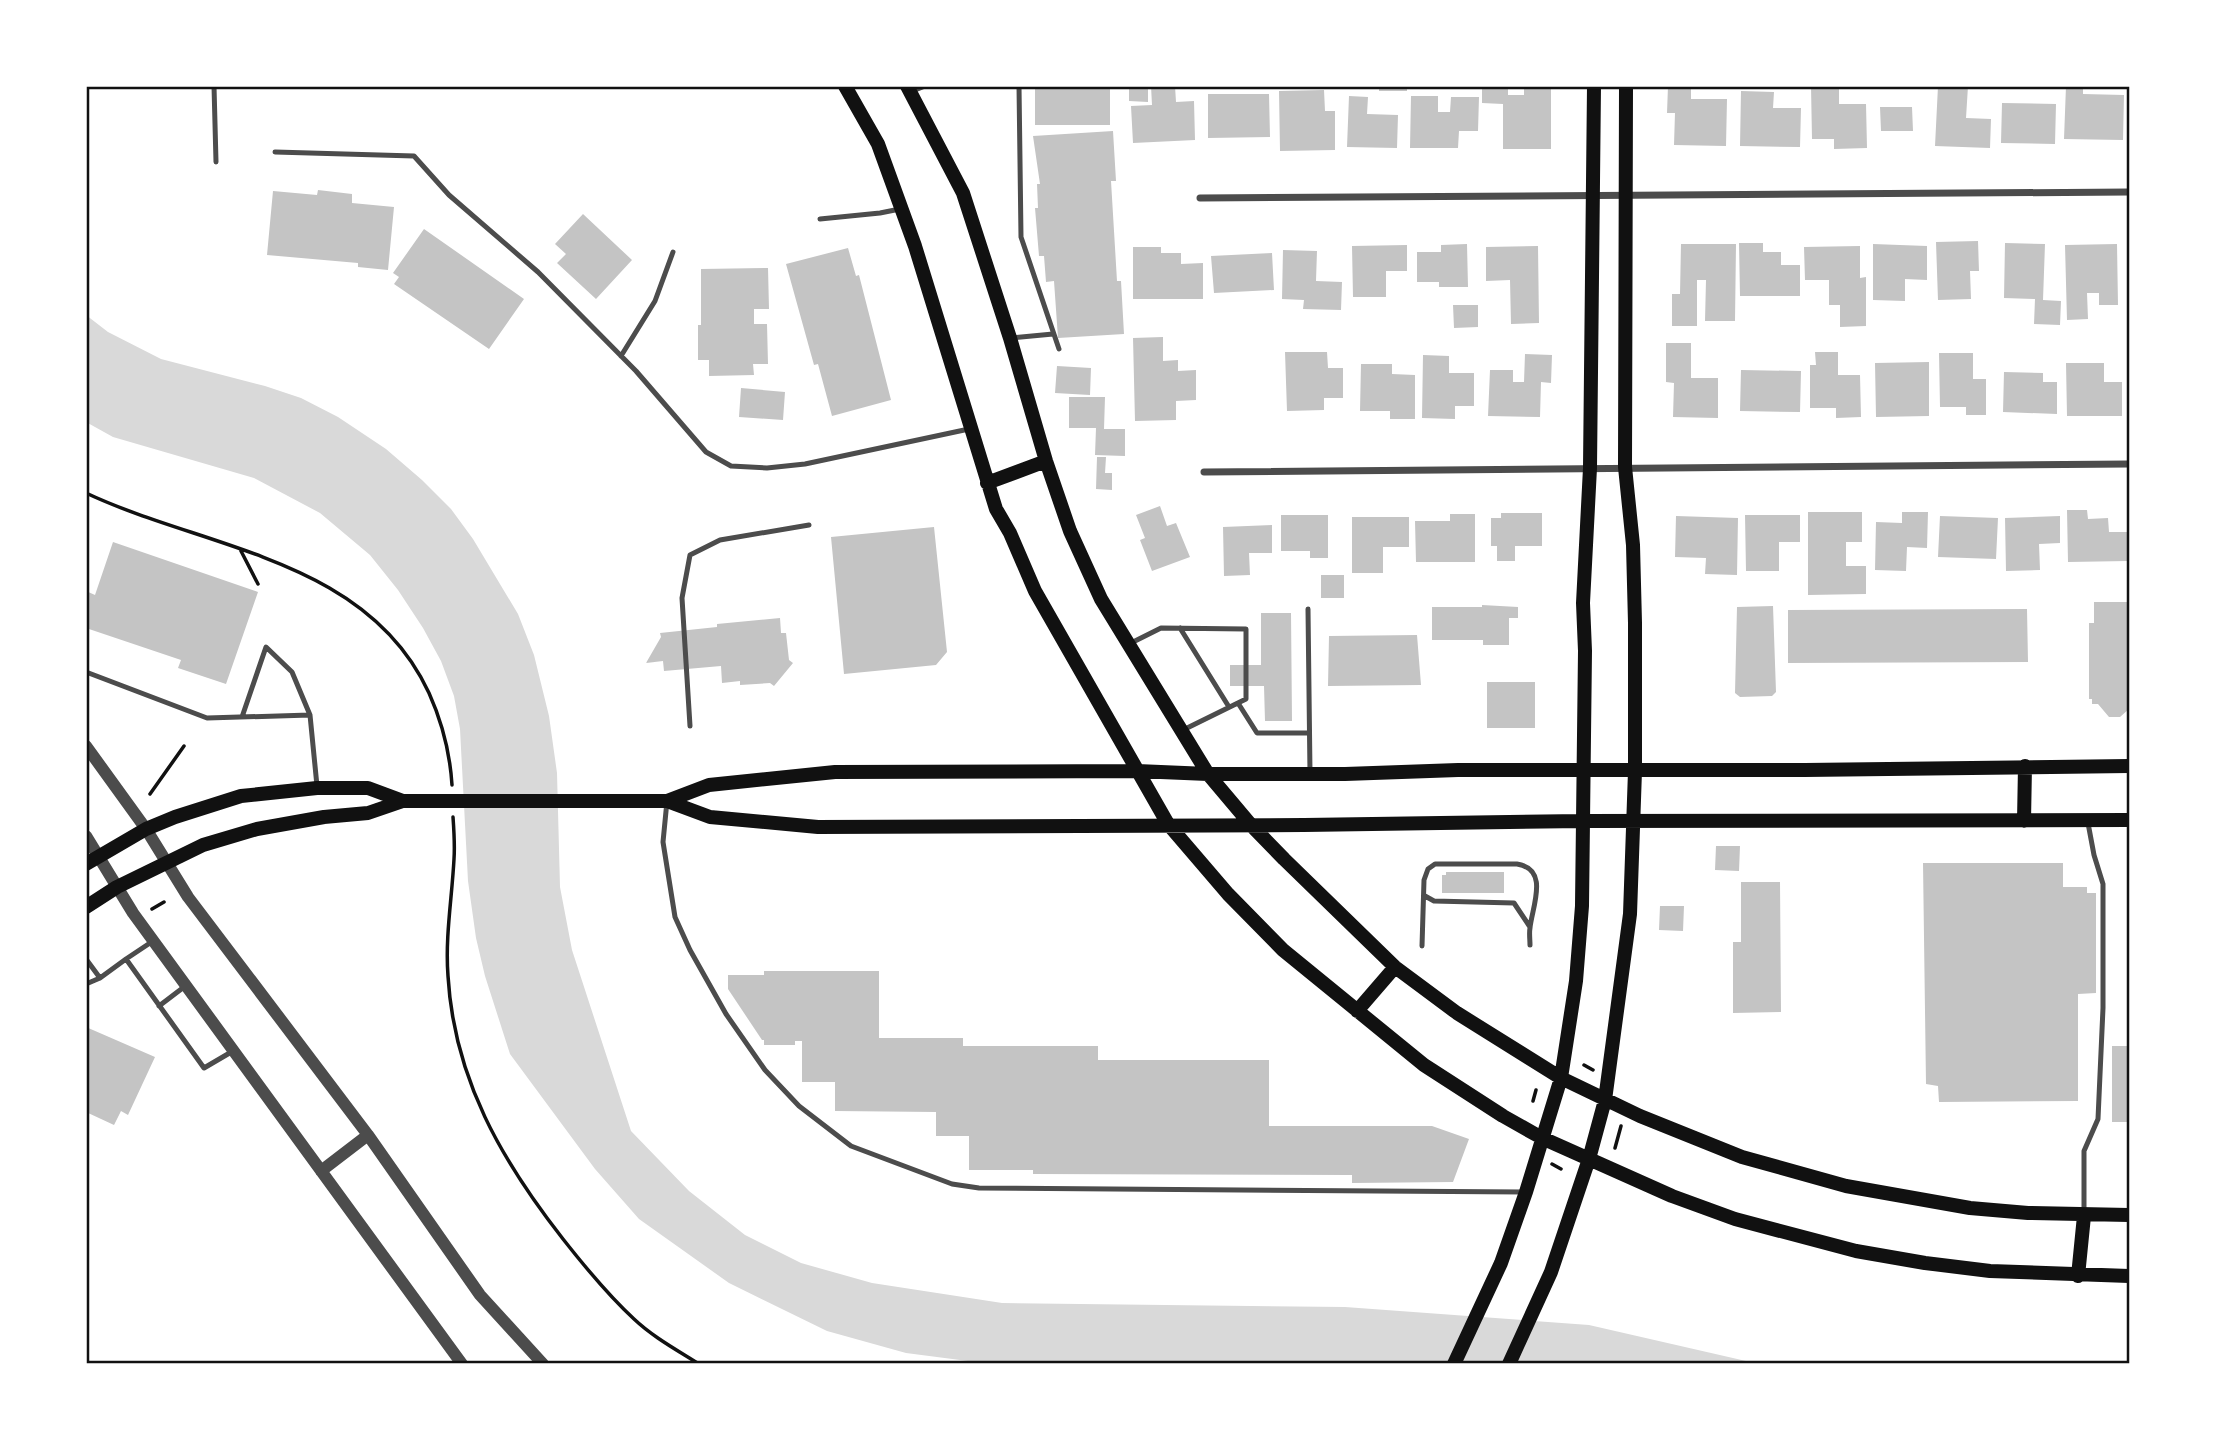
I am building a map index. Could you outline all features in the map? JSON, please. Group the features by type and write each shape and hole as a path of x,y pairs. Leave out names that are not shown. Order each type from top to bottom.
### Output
{"main road":[{"path":"845,86 878,144 915,246 969,429 996,509 1010,533 1035,591 1168,824 1228,894 1283,950 1424,1065 1503,1116 1542,1138 1672,1196 1735,1219 1856,1251 1990,1271 2129,1276"},
{"path":"1454,1364 1501,1263 1526,1192 1561,1078 1576,981 1582,906 1583,603 1590,468 1594,86"},
{"path":"1509,1364 1551,1272 1589,1159 1605,1100 1630,914 1635,771 1633,545 1625,467 1626,86"},
{"path":"909,89 963,193 1046,461 1070,531 1101,599 1208,774 1251,825 1395,967 1457,1013 1561,1078 1688,1137 1742,1157 1846,1186 1970,1208 2084,1216 2129,1215"},
{"path":"987,483 1046,461"},
{"path":"2024,821 2025,766"},
{"path":"667,801 709,785 835,772 1137,771 1208,774 1458,769 1635,771 2129,766"},
{"path":"92,860 146,829 241,796 317,788 368,788 409,801"},
{"path":"86,907 117,887 203,845 257,829 324,817 368,813 409,801 667,801 710,817 818,827 2129,820"},
{"path":"1357,1011 1395,967"},
{"path":"2078,1276 2084,1216"}],"street":[{"path":"1200,198 2129,192"},
{"path":"1204,472 2129,464"},
{"path":"86,746 146,829 188,897 368,1135 480,1295 544,1364"},
{"path":"86,836 92,860 117,887 153,941 462,1364"},
{"path":"321,1171 368,1135"}],"lane":[{"path":"214,86 216,162"},
{"path":"909,89 925,86"},
{"path":"1019,86 1021,237 1059,349"},
{"path":"275,152 414,156 449,195 538,272 621,356 706,452 731,466 767,468 805,464 969,429"},
{"path":"820,219 900,209"},
{"path":"621,356 655,302 673,253"},
{"path":"1010,338 1054,334"},
{"path":"690,726 682,598 690,555 720,540 810,525"},
{"path":"1308,609 1310,773"},
{"path":"1128,645 1161,628 1246,629 1246,699 1180,732"},
{"path":"1180,628 1229,708"},
{"path":"242,717 266,647 292,672 310,715 317,788"},
{"path":"86,672 207,718 310,715"},
{"path":"1238,703 1257,733 1309,733"},
{"path":"667,801 663,842 675,917 690,950 726,1014 765,1070 799,1105 851,1146 952,1184 979,1188 1526,1192"},
{"path":"2084,1216 2084,1151 2098,1119 2103,1008 2103,884 2087,820"},
{"path":"1422,946 1424,880 1428,869 1436,864 1530,867 1536,876 1537,903 1530,927 1530,945"},
{"path":"1425,896 1434,901 1514,903 1530,927"},
{"path":"86,984 100,978 153,941"},
{"path":"86,959 100,978"},
{"path":"126,959 204,1068 233,1051"},
{"path":"159,1006 186,986"}],"path":[{"path":"86,493 304,573 339,592 372,617 402,648 421,676 437,712 451,763 452,790"},
{"path":"240,549 258,584"},
{"path":"150,794 184,746"},
{"path":"453,816 455,856 448,977 460,1052 473,1093 516,1176 572,1250 635,1320 699,1364"},
{"path":"152,909 164,902"},
{"path":"1615,1148 1623,1122"}],"shaded area":[{"path":"86,315 108,332 161,359 265,386 301,398 338,417 386,449 422,480 451,509 473,539 518,614 534,655 549,716 557,773 560,887 572,950 631,1131 689,1191 745,1235 801,1263 872,1283 1002,1303 1345,1307 1589,1325 1759,1364 991,1364 906,1353 827,1331 729,1283 639,1219 595,1169 510,1054 476,938 468,881 460,729 454,696 441,661 398,590 370,555 320,513 254,478 113,437 86,422"}],"building":[{"path":"1035,86 1110,86 1110,125 1035,125"},
{"path":"1129,86 1148,86 1148,102 1129,101"},
{"path":"1151,86 1175,86 1176,102 1194,101 1195,140 1133,143 1131,106 1152,105"},
{"path":"1379,86 1407,86 1407,91 1379,91"},
{"path":"1482,86 1508,86 1508,95 1524,95 1524,86 1551,86 1551,149 1503,149 1503,104 1482,103"},
{"path":"1668,86 1691,86 1691,99 1727,99 1726,146 1674,145 1675,113 1667,113"},
{"path":"1811,86 1839,86 1839,104 1866,104 1867,148 1834,149 1834,139 1812,139"},
{"path":"1938,86 1968,86 1966,118 1991,119 1990,148 1935,146"},
{"path":"2066,86 2083,86 2083,94 2124,95 2123,140 2064,139"},
{"path":"1324,90 1325,111 1335,111 1335,150 1280,151 1279,91"},
{"path":"1741,91 1774,92 1773,108 1801,108 1800,147 1740,146"},
{"path":"1208,94 1269,94 1270,137 1208,138"},
{"path":"1349,96 1368,97 1367,114 1398,115 1397,148 1347,147"},
{"path":"1411,96 1438,96 1438,112 1450,112 1451,97 1479,97 1478,131 1459,131 1458,148 1410,148"},
{"path":"2002,103 2056,104 2055,144 2001,143"},
{"path":"1880,107 1912,107 1913,131 1881,131"},
{"path":"1113,131 1116,181 1111,181 1117,281 1121,281 1124,334 1058,338 1054,281 1046,282 1044,256 1039,256 1035,208 1038,208 1037,184 1040,184 1033,136"},
{"path":"318,190 352,194 352,203 394,207 388,270 358,267 358,263 267,255 273,191 317,195"},
{"path":"583,214 632,260 596,299 557,263 566,254 555,244"},
{"path":"424,229 524,299 489,349 394,284 399,277 393,273"},
{"path":"1978,241 1979,271 1970,271 1971,299 1938,300 1936,242"},
{"path":"1739,243 1763,243 1763,252 1781,252 1781,265 1800,265 1800,296 1740,296"},
{"path":"2005,243 2045,244 2043,300 2061,301 2060,325 2034,324 2035,299 2004,298"},
{"path":"1467,244 1468,287 1439,287 1439,282 1417,282 1417,252 1441,252 1441,245"},
{"path":"1681,244 1736,244 1735,321 1705,321 1706,280 1697,280 1697,326 1672,326 1672,294 1680,294"},
{"path":"1873,244 1927,246 1927,280 1905,279 1905,301 1873,300"},
{"path":"2117,244 2118,305 2099,305 2099,293 2087,293 2088,319 2067,320 2065,245"},
{"path":"1407,245 1407,271 1386,271 1386,297 1353,297 1352,246"},
{"path":"1538,246 1539,323 1511,324 1510,280 1486,281 1486,247"},
{"path":"1860,246 1860,278 1866,277 1866,326 1840,327 1840,305 1829,305 1829,280 1805,280 1804,247"},
{"path":"1133,247 1161,247 1161,253 1181,253 1181,264 1203,263 1203,299 1133,299"},
{"path":"848,248 856,276 859,275 891,400 832,416 818,364 814,365 786,264"},
{"path":"1283,250 1317,251 1316,281 1342,282 1341,310 1303,309 1304,300 1282,299"},
{"path":"1272,253 1274,290 1214,293 1211,256"},
{"path":"768,268 769,309 754,309 754,324 767,324 768,364 753,364 754,375 709,376 709,360 698,360 701,269"},
{"path":"1453,305 1478,305 1478,327 1454,328"},
{"path":"1163,337 1163,361 1178,360 1178,371 1196,370 1196,400 1176,401 1176,420 1135,421 1133,338"},
{"path":"1666,343 1691,343 1691,378 1718,378 1718,418 1673,417 1674,383 1666,382"},
{"path":"1285,352 1327,352 1328,368 1343,368 1343,398 1324,398 1324,410 1287,411"},
{"path":"1815,352 1838,352 1838,375 1860,375 1861,417 1836,418 1836,408 1810,408 1810,365 1816,365"},
{"path":"1939,353 1973,353 1973,379 1986,379 1986,415 1966,415 1966,407 1940,407"},
{"path":"1525,354 1552,355 1551,383 1541,382 1540,417 1488,416 1490,370 1513,370 1513,382 1524,382"},
{"path":"1423,355 1449,356 1449,373 1474,373 1474,406 1455,406 1455,419 1422,418"},
{"path":"1929,362 1929,416 1876,417 1875,363"},
{"path":"2066,363 2104,363 2104,382 2122,382 2122,416 2067,416"},
{"path":"1361,364 1392,364 1392,374 1415,375 1415,419 1390,419 1390,411 1360,411"},
{"path":"1057,366 1091,368 1090,395 1055,393"},
{"path":"1741,370 1801,371 1800,412 1740,411"},
{"path":"2004,372 2043,373 2043,382 2057,382 2057,414 2003,412"},
{"path":"741,388 785,392 783,420 739,417"},
{"path":"1069,397 1105,397 1104,429 1125,429 1125,456 1095,455 1096,428 1069,428"},
{"path":"1097,457 1106,457 1105,473 1112,473 1112,490 1096,489"},
{"path":"1160,506 1167,526 1176,523 1190,557 1152,571 1140,540 1145,538 1136,515"},
{"path":"2067,510 2087,510 2088,519 2108,518 2109,532 2127,532 2128,561 2068,562"},
{"path":"1808,512 1862,512 1862,542 1846,542 1846,566 1866,566 1866,594 1808,595"},
{"path":"1902,512 1928,512 1927,548 1907,547 1906,571 1875,570 1876,522 1902,523"},
{"path":"1501,513 1542,513 1542,546 1515,546 1515,561 1497,561 1497,546 1491,546 1491,518 1501,518"},
{"path":"1450,514 1475,514 1475,562 1416,562 1415,521 1450,521"},
{"path":"1281,515 1328,515 1328,558 1310,558 1310,551 1281,551"},
{"path":"1745,515 1800,515 1800,542 1779,542 1779,571 1746,571"},
{"path":"1676,516 1738,518 1737,575 1705,574 1706,558 1675,557"},
{"path":"1940,516 1998,518 1996,559 1938,557"},
{"path":"2060,516 2060,543 2039,544 2040,570 2006,571 2005,518"},
{"path":"1352,517 1409,517 1409,547 1383,547 1383,573 1352,573"},
{"path":"1272,525 1272,553 1249,553 1250,575 1224,576 1223,527"},
{"path":"934,527 947,652 936,665 844,674 831,537"},
{"path":"113,542 258,592 226,684 178,668 181,660 86,628 86,591 95,595"},
{"path":"1321,575 1344,575 1344,598 1321,598"},
{"path":"2094,602 2129,602 2129,709 2120,717 2109,717 2098,704 2092,704 2092,699 2089,699 2089,623 2094,623"},
{"path":"1773,606 1776,692 1772,696 1740,697 1735,693 1737,607"},
{"path":"1432,607 1518,607 1518,618 1509,618 1509,645 1483,645 1483,640 1432,640"},
{"path":"2027,609 2028,662 1788,663 1788,610"},
{"path":"1261,613 1291,613 1292,721 1265,721 1264,686 1230,686 1230,665 1261,665"},
{"path":"780,618 781,633 786,633 789,660 793,663 774,686 770,683 740,685 740,681 722,683 721,666 664,671 663,661 646,663 661,637 660,633"},
{"path":"1417,635 1421,685 1328,686 1329,636"},
{"path":"1487,682 1535,682 1535,728 1487,728"},
{"path":"1716,846 1740,846 1739,871 1715,870"},
{"path":"1923,863 2063,863 2063,887 2087,887 2087,893 2096,893 2096,993 2078,994 2078,1101 1939,1102 1938,1086 1926,1084"},
{"path":"1446,872 1504,872 1504,893 1442,893 1442,875 1446,875"},
{"path":"1741,882 1780,882 1781,1012 1733,1013 1733,942 1741,942"},
{"path":"1660,906 1684,906 1683,931 1659,930"},
{"path":"764,971 879,971 879,1038 963,1038 963,1046 1098,1046 1098,1060 1269,1060 1269,1126 1432,1126 1469,1139 1453,1182 1352,1183 1352,1175 1033,1174 1033,1170 969,1170 969,1136 936,1136 936,1112 835,1111 835,1082 802,1082 802,1041 795,1041 795,1045 764,1045 764,1040 728,989 728,975 764,975"},
{"path":"86,1027 155,1057 128,1115 121,1111 114,1125 86,1112"},
{"path":"2112,1046 2129,1046 2129,1122 2112,1122"}]}
